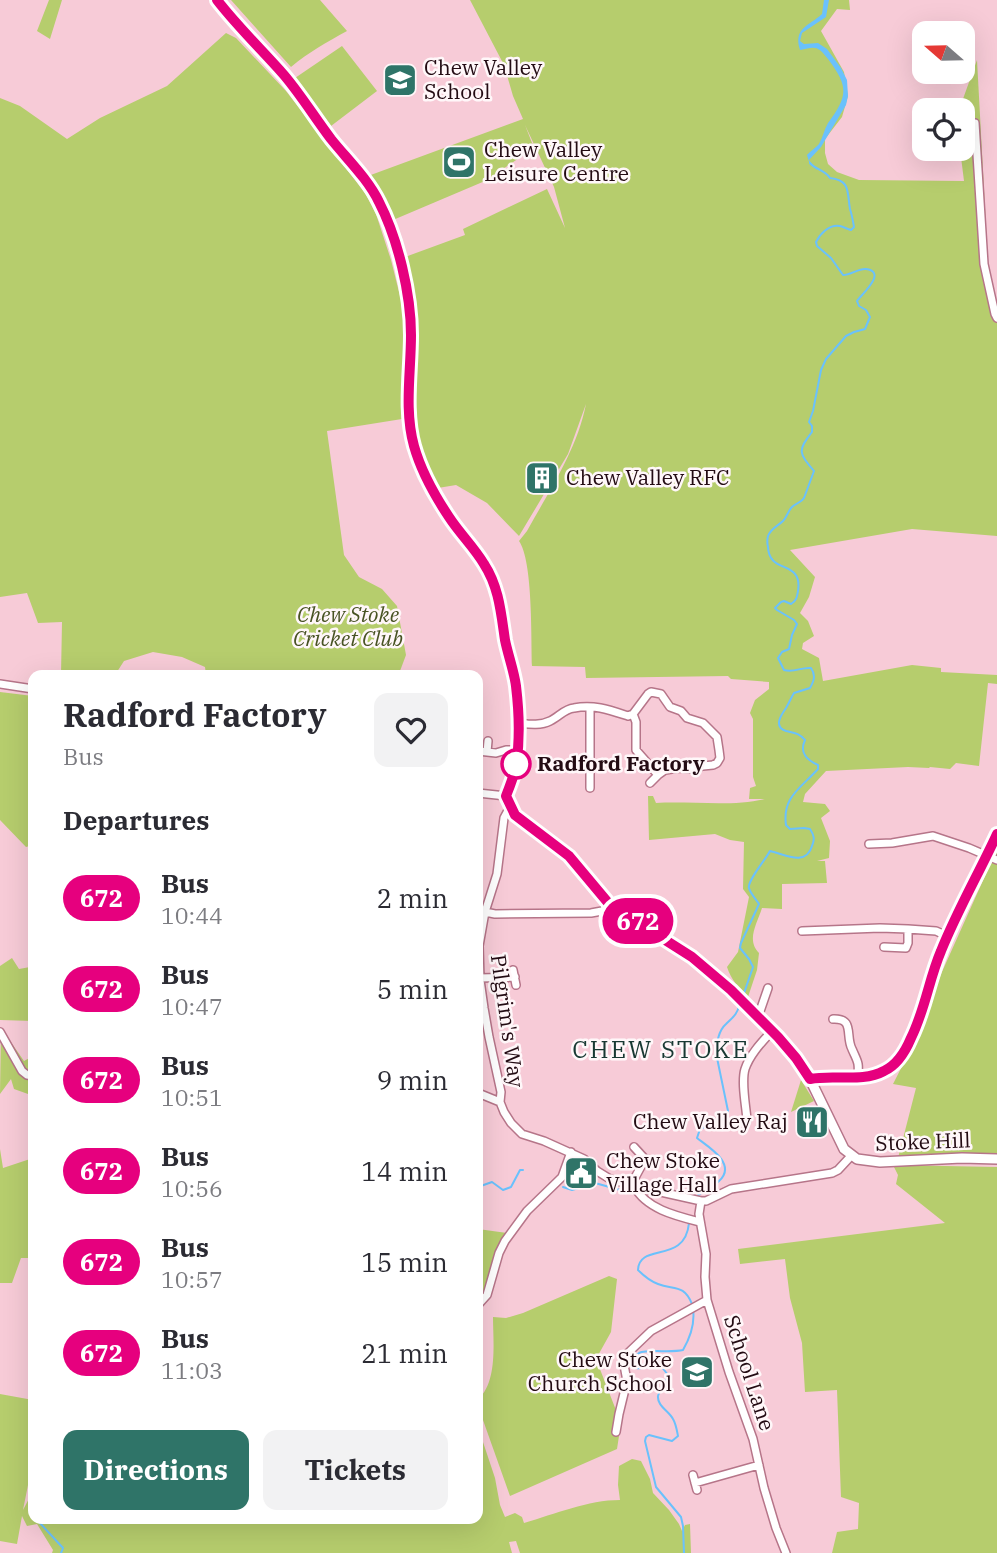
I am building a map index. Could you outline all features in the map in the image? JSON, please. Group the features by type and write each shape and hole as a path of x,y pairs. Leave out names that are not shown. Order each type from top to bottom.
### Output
{"main road":[{"path":"216,0 285,76 378,198 382,208 401,263 410,310 408,405 415,447 431,486 450,518 484,564 498,594 516,684 518,750 516,766 506,796 510,807 521,820 569,856 610,905 692,957 772,1031 810,1079 841,1144 851,1156"},
{"name":"Stoke Hill","path":"851,1156 862,1161 880,1163 962,1157 997,1159"}],"street":[{"path":"975,122 985,264 997,318"},
{"path":"0,684 28,688"},
{"path":"517,723 549,722 564,710 574,708 600,707 628,716 633,714 648,694 657,692 670,707 681,710 687,718 703,723 717,737 720,758 712,765 665,770 650,783"},
{"path":"590,707 590,788"},
{"path":"633,714 636,722 636,750 658,775"},
{"path":"487,752 488,741"},
{"path":"483,752 518,750"},
{"path":"483,794 506,796"},
{"name":"Pilgrim's Way","path":"483,923 496,874 504,818 510,807"},
{"path":"869,844 892,843 915,834 933,836 997,860"},
{"path":"810,1079 871,1075 886,1071 896,1062 916,1026 947,936 997,834"},
{"path":"485,912 591,913 602,911 610,905"},
{"path":"802,931 880,928 936,931 947,936"},
{"path":"884,947 906,948 908,929"},
{"path":"483,978 515,977"},
{"path":"758,1017 768,988"},
{"name":"Pilgrim's Way","path":"483,998 502,1092 500,1102 512,1124 522,1134 571,1152 610,1179 701,1201"},
{"path":"833,1019 840,1019 849,1028 851,1049 859,1064 858,1077"},
{"path":"747,1120 749,1090 744,1078 746,1068 761,1043 772,1031"},
{"path":"0,1032 22,1071 28,1075"},
{"path":"483,1095 500,1102"},
{"path":"634,1147 645,1159 654,1161"},
{"path":"483,1301 505,1241 527,1212 562,1177 571,1152"},
{"path":"701,1201 731,1189 832,1172 838,1170 851,1156"},
{"path":"645,1159 632,1186 642,1198 664,1211 693,1220"},
{"name":"School Lane","path":"701,1201 699,1214 693,1220 706,1254 707,1300 729,1372 754,1439 767,1498 786,1553"},
{"path":"616,1432 627,1381 624,1365 629,1352 651,1331 707,1300"},
{"path":"695,1483 759,1465"}],"green space":[{"path":"49,0 62,0 50,39 37,31"},
{"path":"231,0 320,0 347,31 291,67"},
{"path":"470,0 849,0 850,10 837,9 821,31 844,72 848,96 842,117 825,139 828,164 837,172 859,180 964,181 962,161 975,161 975,98 963,98 968,84 975,84 977,60 988,263 997,312 997,536 912,529 790,550 815,577 809,597 800,613 808,621 814,636 803,643 802,649 819,658 823,681 912,665 941,668 941,672 997,675 997,684 988,683 979,766 956,763 950,769 908,767 826,771 805,794 803,802 825,804 830,811 821,818 830,841 829,858 817,861 825,861 827,883 782,884 782,909 762,908 753,937 753,943 759,953 757,970 748,997 736,984 727,967 738,952 749,897 743,889 744,842 715,834 649,840 648,796 653,796 656,803 725,803 765,799 749,799 750,788 756,786 753,777 753,719 750,713 755,700 769,689 769,682 731,679 728,676 586,678 585,667 532,666 529,582 524,551 519,541 569,454 586,404 568,454 519,536 487,503 456,485 438,488 422,467 414,409 417,328 415,303 405,257 465,235 463,229 547,189 565,228 554,187 525,125 534,148 485,181 393,220 383,197 368,176 523,119 504,65"},
{"name":"Chew Stoke Cricket Club","path":"226,33 236,38 286,91 365,193 376,214 405,316 402,419 327,431 344,555 359,577 382,589 397,606 406,655 400,670 205,670 205,667 182,657 153,652 124,661 118,670 61,670 62,622 38,623 27,593 0,597 0,98 20,106 67,139 100,118 167,86"},
{"path":"342,46 377,91 331,126 295,78"},
{"path":"0,692 28,695 28,846 0,820"},
{"path":"997,844 997,1154 898,1158 916,1088 893,1084 916,1039"},
{"path":"12,958 19,969 28,967 28,1021 0,1020 0,966"},
{"path":"1,1028 24,1061 28,1059 28,1094 14,1089 11,1079 0,1094"},
{"path":"801,1080 814,1101 791,1112"},
{"path":"0,1149 3,1168 28,1160 28,1258 21,1258 12,1283 0,1283"},
{"path":"893,1165 997,1167 997,1553 832,1553 837,1532 858,1529 859,1503 841,1497 837,1390 805,1392 802,1343 790,1298 785,1259 740,1264 738,1249 945,1223 896,1184 898,1175"},
{"path":"483,1230 507,1233 483,1295"},
{"path":"609,1276 617,1279 611,1332 596,1359 621,1423 617,1449 510,1496 483,1420 483,1393 492,1372 493,1317 506,1318"},
{"path":"0,1394 28,1399 28,1485 23,1510 28,1500 28,1524 37,1524 27,1526 22,1516 17,1544 0,1541"},
{"path":"483,1442 505,1517 515,1513 522,1517 524,1523 584,1505 620,1500 619,1466 632,1459 641,1461 650,1479 653,1493 669,1510 682,1531 685,1525 690,1524 691,1553 520,1553 516,1541 509,1542 512,1553 52,1553 53,1550 37,1524 483,1524"}],"water":[{"path":"824,0 829,0 826,17 802,33 800,41 804,44 818,43 827,49 847,80 848,96 846,105 821,147 809,160 812,164 810,165 807,155 819,144 839,106 843,91 840,77 825,55 816,48 800,50 798,43 800,32 822,14"}],"waterway":[{"path":"743,996 753,967 740,948 759,904 749,885 770,851 794,858 800,858 809,852 814,839 810,829 790,829 786,825 786,815 794,794 818,769 818,765 807,758 804,752 805,740 782,729 779,724 780,717 794,693 810,688 814,676 811,668 784,670 778,658 782,652 789,649 797,624 775,608 781,602 791,604 794,601 798,581 791,570 779,565 770,556 768,537 792,507 804,498 814,471 805,460 802,448 812,432 809,422 821,370 826,359 846,336 865,329 870,317 857,301 874,279 872,271 866,269 843,275 831,258 817,246 816,242 829,228 840,226 851,230 854,227 845,184 830,178 810,163"},
{"path":"696,1197 724,1175 725,1168 719,1156 697,1138 700,1129 720,1121 728,1111 716,1049 721,1030 734,1016 740,1004"},
{"path":"483,1185 492,1182 503,1190 511,1187 520,1170 523,1170"},
{"path":"563,1187 572,1190 595,1183 631,1193"},
{"path":"689,1223 686,1236 679,1244 646,1257 640,1262 638,1270 655,1283 682,1290 692,1304"},
{"path":"684,1553 681,1517 656,1487 645,1441 649,1435 672,1441 678,1436 673,1419 658,1400 668,1375 661,1366 636,1368 633,1363 639,1353 683,1350 691,1330 693,1309"},
{"path":"41,1524 63,1548 61,1553"}],"bus line":[{"name":"672","path":"217,0 285,76 378,198 382,208 401,263 410,310 408,405 415,447 431,486 450,518 484,564 498,594 516,684 518,750 516,766 506,796 515,815 569,856 610,905 692,957 731,990 778,1037 810,1079 871,1075 886,1071 896,1062 916,1026 955,917 997,834"}],"place":[{"name":"Chew Valley School","path":"400,80"},
{"name":"Chew Valley Leisure Centre","path":"459,162"},
{"name":"Chew Valley RFC","path":"542,478"},
{"name":"Radford Factory","path":"516,764"},
{"name":"Chew Valley Raj","path":"812,1122"},
{"name":"Chew Stoke Village Hall","path":"581,1173"},
{"name":"Chew Stoke Church School","path":"697,1372"}],"district":[{"name":"CHEW STOKE","path":"661,1050"}]}
